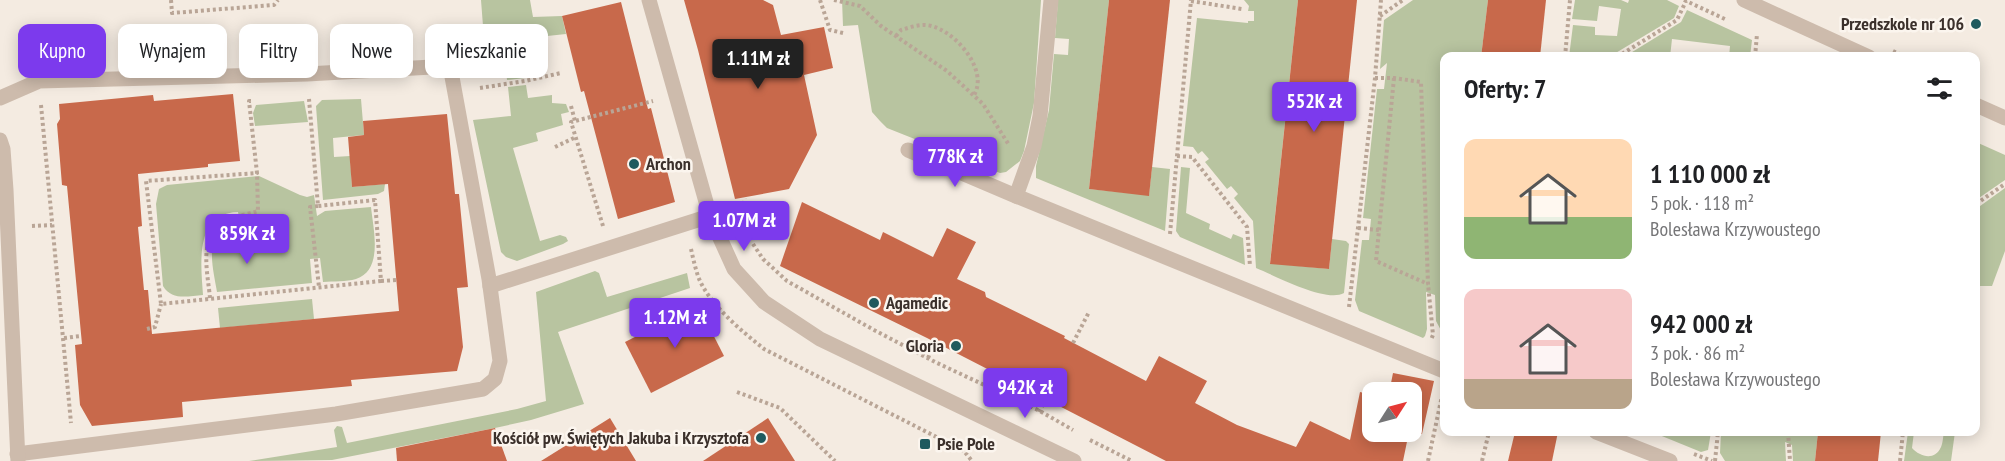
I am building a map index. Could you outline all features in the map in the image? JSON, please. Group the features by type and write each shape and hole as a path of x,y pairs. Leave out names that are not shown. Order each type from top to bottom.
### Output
{"street":[{"path":"649,0 710,216 734,269 748,286 783,316 820,339 1074,461"},
{"path":"1016,196 1034,146 1040,116 1051,0"},
{"path":"1744,0 1858,52"},
{"path":"0,98 39,81 307,74 450,66 490,286 500,361 495,379 483,389 336,414 17,458 6,190 3,148 0,140"},
{"path":"1980,107 2005,118"},
{"path":"908,150 1440,369"},
{"path":"490,286 710,216"},
{"path":"1606,436 1670,461"}],"path":[{"path":"171,0 172,13 274,5 278,0"},
{"path":"820,0 830,30 843,33"},
{"path":"834,0 860,6 896,36 947,71 983,104 1017,159 1026,168"},
{"path":"1341,330 1348,310 1358,228 1375,78 1381,0"},
{"path":"1380,16 1403,0"},
{"path":"1565,52 1570,0"},
{"path":"1169,238 1191,1 1242,9"},
{"path":"1625,52 1677,20 1686,1"},
{"path":"896,36 900,30 924,25 944,31 958,41 972,61 979,78 978,88 974,95"},
{"path":"1755,52 1756,41"},
{"path":"455,91 525,81 561,73"},
{"path":"1375,78 1421,82 1428,284 1433,335 1430,346"},
{"path":"1394,78 1376,261 1428,284"},
{"path":"241,95 249,101 259,100"},
{"path":"299,97 309,96 318,206"},
{"path":"31,105 41,101 72,428"},
{"path":"210,298 206,250 209,239 223,221 258,211 257,172 249,101"},
{"path":"604,230 571,122 654,101"},
{"path":"571,106 575,121"},
{"path":"555,147 576,137"},
{"path":"1177,156 1192,157 1247,227 1250,271"},
{"path":"147,329 155,327 161,304 146,181 257,172"},
{"path":"1980,201 2005,184"},
{"path":"734,213 744,204 745,198"},
{"path":"319,287 310,207 375,200 381,281"},
{"path":"1358,228 1379,230"},
{"path":"748,238 763,259 787,281 928,358 1046,414"},
{"path":"161,304 396,280"},
{"path":"1073,343 1089,312"},
{"path":"64,338 81,336"},
{"path":"928,358 935,342"},
{"path":"737,392 780,408 835,461"},
{"path":"1428,461 1440,405"},
{"path":"1482,461 1488,436"},
{"path":"1715,461 1718,436"},
{"path":"1788,436 1790,461"},
{"path":"1900,461 1903,436"}],"green space":[{"path":"481,0 530,0 533,17 562,16 566,34 548,36 548,24 483,24"},
{"path":"842,0 1041,0 1034,103 1020,161 1006,172 1000,173 887,128 872,112 858,25 843,26"},
{"path":"1058,0 1109,0 1089,189 1149,195 1152,167 1170,169 1165,231 1036,178 1036,166 1049,110 1054,54 1068,55 1069,39 1055,38"},
{"path":"1244,0 1298,0 1270,263 1329,269 1332,239 1346,241 1349,244 1344,293 1336,295 1314,292 1256,268 1253,221 1234,198 1238,194 1231,186 1227,189 1205,162 1209,159 1202,151 1198,154 1193,147 1183,146 1197,18 1248,23 1248,21 1254,21 1254,11 1248,11 1249,6"},
{"path":"1413,0 1488,0 1482,52 1440,52 1440,328 1436,321 1435,295 1426,292 1427,329 1423,338 1359,311 1355,300 1362,240 1369,240 1371,219 1363,218 1377,89 1384,89 1387,63 1380,69 1384,20"},
{"path":"1575,0 1621,0 1628,3 1629,0 1667,0 1679,6 1674,18 1617,52 1570,52 1573,25 1595,27 1595,35 1617,36 1621,9 1599,6 1597,21 1572,19"},
{"path":"1687,10 1752,40 1751,52 1729,52 1730,46 1672,39 1671,52 1632,52 1681,22"},
{"path":"526,85 528,98 552,95 552,103 566,104 569,112 561,114 563,125 536,133 538,141 513,148 540,241 560,235 566,237 568,241 517,261 506,257 501,252 473,120 511,116 508,87"},
{"path":"361,99 364,135 333,138 334,157 350,156 352,187 385,184 384,191 378,194 323,200 316,106 322,100"},
{"path":"304,101 308,122 255,126 253,113 256,105"},
{"path":"1980,144 2005,155 2005,180 1980,197"},
{"path":"1181,167 1190,168 1186,213 1210,224 1209,229 1231,239 1233,234 1243,238 1245,265 1180,237 1176,231"},
{"path":"259,176 300,195 307,197 314,195 317,216 325,211 371,207 375,248 374,258 365,274 352,280 323,282 320,258 310,259 312,283 217,292 212,249 220,233 240,222 238,212 224,215 214,221 207,231 203,243 201,270 203,295 176,296 167,291 163,286 156,204 159,189 167,185"},
{"path":"2005,188 2005,251 1992,286 1980,286 1980,206"},
{"path":"595,271 599,273 607,297 687,273 690,288 558,332 584,404 495,428 332,460 249,461 337,447 334,430 337,426 342,427 347,443 517,409 546,401 536,292"},
{"path":"312,299 314,319 220,328 218,308"},
{"path":"1662,436 1710,436 1708,450 1701,452"},
{"path":"1721,436 1818,436 1815,461 1793,461 1792,445 1785,442 1786,461 1725,461 1720,453"},
{"path":"1907,436 1914,436 1912,448 1919,454 1931,456 1942,445 1943,436 1954,436 1951,461 1904,461"}],"building":[{"path":"684,0 763,0 773,5 781,35 824,27 833,68 804,75 817,135 789,189 735,199"},
{"path":"1109,0 1170,0 1149,196 1089,189"},
{"path":"1298,0 1357,0 1329,269 1270,264"},
{"path":"1488,0 1546,0 1541,52 1482,52"},
{"path":"621,2 648,109 651,108 675,202 618,219 584,91 581,92 562,16"},
{"path":"233,94 240,161 208,164 208,167 138,174 142,226 138,227 144,290 148,290 152,334 399,311 388,184 352,187 348,137 364,135 363,121 447,114 455,194 459,194 468,287 457,288 463,347 457,371 351,380 352,386 182,402 183,417 92,426 80,405 75,345 82,344 67,186 62,185 57,124 60,119 59,104 153,95 154,101"},
{"path":"802,202 880,240 883,232 933,257 947,228 976,242 957,279 985,292 986,297 1065,336 1064,338 1146,381 1159,356 1207,381 1195,403 1237,425 1296,447 1310,421 1350,440 1360,392 1362,392 1362,442 1407,442 1403,461 1166,461 927,338 780,266"},
{"path":"698,305 724,356 651,393 625,342"},
{"path":"1393,373 1434,381 1422,434 1422,382 1391,382"},
{"path":"610,418 636,461 541,461"},
{"name":"Kościół pw. Świętych Jakuba i Krzysztofa","path":"768,418 795,461 703,461"},
{"path":"495,428 507,461 397,461 396,448"},
{"path":"1514,436 1557,436 1552,461 1508,461"},
{"path":"1818,436 1881,436 1878,461 1815,461"}],"place":[{"name":"Przedszkole nr 106","path":"1976,24"},
{"name":"Archon","path":"634,164"},
{"name":"Agamedic","path":"874,303"},
{"name":"Gloria","path":"956,346"},
{"name":"Kościół pw. Świętych Jakuba i Krzysztofa","path":"761,438"},
{"name":"Psie Pole","path":"925,444"}]}
